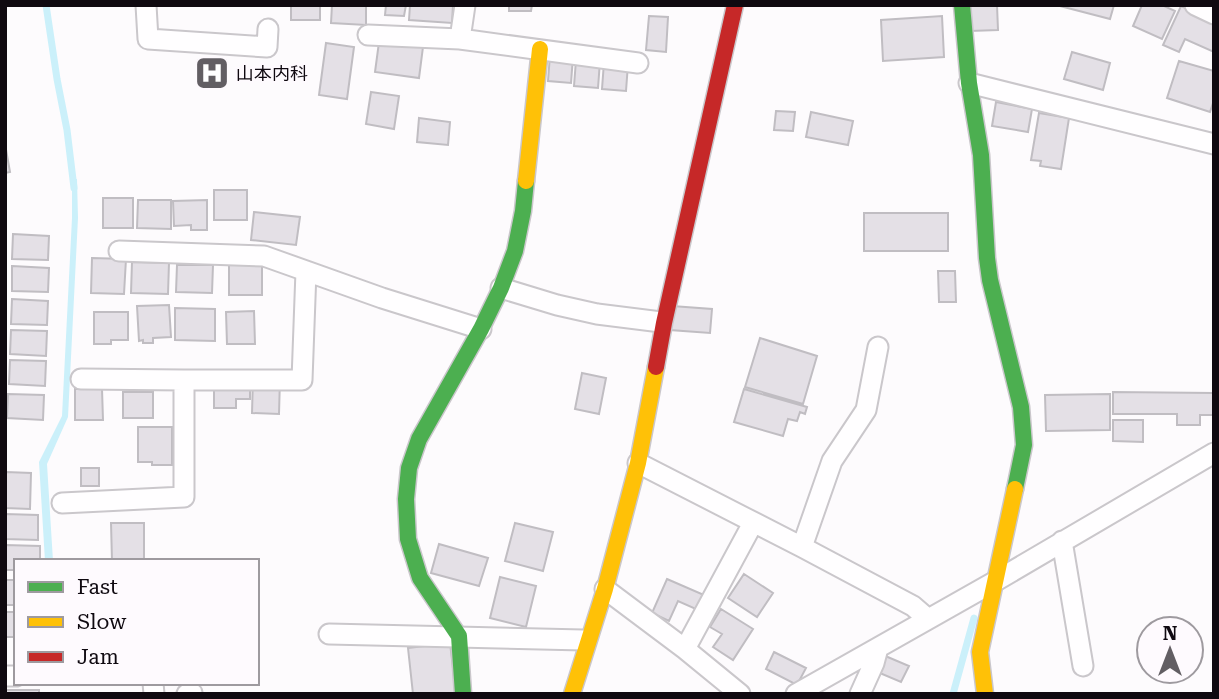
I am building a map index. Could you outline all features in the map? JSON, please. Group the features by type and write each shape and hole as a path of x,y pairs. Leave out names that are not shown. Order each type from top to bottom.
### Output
{"street":[{"path":"146,5 148,39 267,47 268,29"},
{"path":"460,39 464,5"},
{"path":"572,694 581,640 605,589 638,463 659,322 735,5"},
{"path":"962,5 969,83 981,155 989,269 1021,407 1024,445 980,652 985,694"},
{"path":"1195,5 1214,14"},
{"path":"368,35 460,39 638,63"},
{"path":"463,694 459,636 420,578 408,539 406,499 409,468 419,439 481,329 515,251 523,211 540,49"},
{"path":"969,83 1214,144"},
{"path":"120,251 264,257 481,329"},
{"path":"81,379 302,380 306,271"},
{"path":"501,288 597,314 659,322"},
{"path":"802,547 832,461 866,410 878,347"},
{"path":"62,503 184,497 184,380"},
{"path":"796,694 1214,453"},
{"path":"638,463 913,606 928,620"},
{"path":"685,649 753,523"},
{"path":"1062,541 1083,666"},
{"path":"605,589 740,694"},
{"path":"329,634 581,640"},
{"path":"860,694 878,648"},
{"path":"187,694 192,693"}],"water":[{"path":"72,179 77,179 78,218 68,417 47,464 53,559 45,559 39,462 62,416"}],"building":[{"path":"291,5 320,5 320,20 291,20"},
{"path":"332,5 366,5 366,25 331,23"},
{"path":"386,5 406,5 404,16 385,15"},
{"path":"410,5 453,5 452,23 409,20"},
{"path":"509,5 532,5 531,11 509,11"},
{"path":"969,5 997,5 998,30 970,31"},
{"path":"1056,5 1114,5 1110,19"},
{"path":"1142,5 1162,5 1175,11 1162,39 1133,26"},
{"path":"1181,6 1214,21 1214,52 1185,39 1179,52 1163,45"},
{"path":"649,16 668,17 666,52 646,50"},
{"path":"942,16 944,57 883,61 881,20"},
{"path":"379,42 423,47 419,78 375,72"},
{"path":"326,43 354,47 347,99 319,95"},
{"path":"1072,52 1110,63 1103,90 1064,79"},
{"path":"550,55 573,57 571,83 548,81"},
{"path":"576,60 600,61 598,88 574,86"},
{"path":"1179,61 1214,71 1214,100 1210,112 1167,98"},
{"path":"604,62 628,64 626,91 602,89"},
{"path":"371,92 399,96 394,129 366,124"},
{"path":"996,102 1032,109 1028,132 992,126"},
{"path":"776,111 795,112 793,131 774,130"},
{"path":"811,112 853,121 848,145 806,137"},
{"path":"1039,113 1069,118 1061,169 1040,166 1041,161 1031,160"},
{"path":"419,118 450,122 448,145 417,142"},
{"path":"5,144 10,172 5,173"},
{"path":"214,190 247,190 247,220 214,220"},
{"path":"103,198 133,198 133,228 103,228"},
{"path":"138,200 171,200 171,229 137,228"},
{"path":"207,200 207,230 191,230 191,225 174,226 173,201"},
{"path":"254,212 300,217 296,245 251,240"},
{"path":"864,213 948,213 948,251 864,251"},
{"path":"13,234 49,236 48,260 12,259"},
{"path":"92,258 126,259 124,294 91,293"},
{"path":"132,262 169,263 168,294 131,293"},
{"path":"229,264 262,264 262,295 229,295"},
{"path":"177,265 213,265 212,293 176,292"},
{"path":"12,266 49,268 48,292 12,291"},
{"path":"938,271 955,271 956,302 939,302"},
{"path":"12,299 48,301 47,325 11,324"},
{"path":"169,305 171,337 153,338 153,343 139,341 137,306"},
{"path":"672,306 712,309 710,333 670,330"},
{"path":"175,308 215,309 215,341 175,340"},
{"path":"254,311 255,344 227,344 226,312"},
{"path":"94,312 128,312 128,340 94,344"},
{"path":"11,330 47,331 46,356 10,354"},
{"path":"760,338 817,356 803,404 745,387"},
{"path":"10,360 46,361 45,386 9,384"},
{"path":"582,373 606,378 599,414 575,409"},
{"path":"214,377 250,377 250,399 236,399 236,408 214,408"},
{"path":"253,377 280,378 279,414 252,413"},
{"path":"75,389 102,389 103,420 75,420"},
{"path":"744,389 807,407 805,414 800,412 797,421 788,419 783,436 734,422"},
{"path":"123,392 153,392 153,418 123,418"},
{"path":"1113,392 1214,393 1214,415 1200,415 1200,425 1177,425 1177,414 1113,414"},
{"path":"8,394 44,395 43,420 7,418"},
{"path":"1110,394 1110,430 1046,431 1045,395"},
{"path":"1113,420 1143,420 1143,442 1113,441"},
{"path":"138,427 172,427 172,465 138,462"},
{"path":"81,468 99,468 99,486 81,486"},
{"path":"6,472 31,473 30,509 5,508"},
{"path":"5,514 38,515 38,540 5,539"},
{"path":"111,523 144,523 144,559 112,559"},
{"path":"515,523 553,532 543,571 505,561"},
{"path":"439,544 488,558 479,586 431,573"},
{"path":"5,545 40,546 40,559 14,559 14,570 5,570"},
{"path":"744,574 773,593 757,617 728,598"},
{"path":"500,577 536,586 526,627 490,618"},
{"path":"667,579 704,595 698,610 678,601 669,621 652,613"},
{"path":"5,580 14,580 14,605 5,605"},
{"path":"721,609 753,629 733,660 713,647 722,634 710,627"},
{"path":"5,612 14,612 14,637 5,637"},
{"path":"450,643 456,694 413,694 408,648"},
{"path":"774,652 806,668 797,685 766,669"},
{"path":"883,655 909,666 901,682 875,671"},
{"path":"5,690 39,690 39,694 5,694"}],"waterway":[{"path":"46,5 74,188"},
{"path":"953,694 974,618"}],"traffic: fast":[{"path":"962,5 969,83 981,155 990,280 1021,407 1024,445 1015,489"},
{"path":"463,694 459,636 420,578 408,539 406,499 409,468 419,439 501,288 515,251 526,181"}],"traffic: slow":[{"path":"526,181 540,49"},
{"path":"572,694 605,589 638,463 656,367"},
{"path":"985,694 980,652 1015,489"}],"traffic: jam":[{"path":"656,367 735,5"}],"place":[{"name":"山本内科","path":"212,73"}]}
